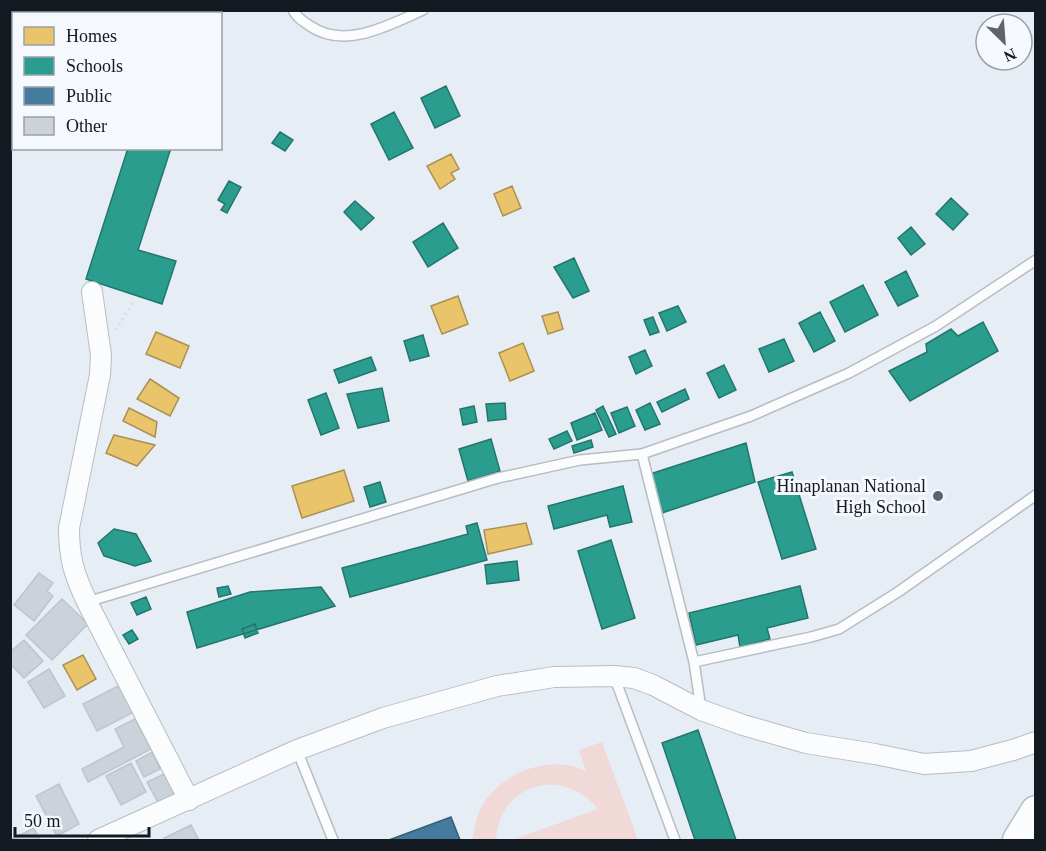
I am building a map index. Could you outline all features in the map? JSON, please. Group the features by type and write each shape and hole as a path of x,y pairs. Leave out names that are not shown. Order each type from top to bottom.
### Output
{"main road":[{"path":"1018,840 1035,811"}],"street":[{"path":"92,292 101,355 100,375 69,528 69,553 75,577 87,602 189,800"},
{"path":"98,840 297,750 383,718 497,686 554,677 634,678 653,685 701,710 806,743 924,764 971,761 1035,742"}],"lane":[{"path":"292,10 297,17 320,33 349,36 380,29 423,10"},
{"path":"87,602 498,478 580,460 642,454 751,416 849,373 936,326 1035,260"},
{"path":"642,454 694,662 701,710"},
{"path":"694,662 839,629 898,592 1035,495"},
{"path":"614,676 675,840"},
{"path":"297,750 333,840"}],"shaded area":[{"path":"602,742 638,840 512,840 598,809 584,796 568,788 551,785 535,787 520,794 508,805 500,821 496,840 472,840 477,817 483,804 502,783 527,770 554,764 568,765 586,771 579,750"}],"building: Homes":[{"path":"451,154 459,169 451,173 455,179 440,189 427,166"},
{"path":"512,186 521,208 503,216 494,194"},
{"path":"458,296 468,324 442,334 431,306"},
{"path":"558,312 563,329 548,334 542,316"},
{"path":"156,332 189,346 180,368 146,354"},
{"path":"523,343 534,371 510,381 499,353"},
{"path":"150,379 179,398 170,416 137,399"},
{"path":"129,408 157,422 155,437 123,421"},
{"path":"114,435 155,445 137,466 106,453"},
{"path":"344,470 354,501 302,518 292,486"},
{"path":"526,523 532,544 488,554 484,530"},
{"path":"83,655 96,679 77,690 63,665"}],"building: Schools":[{"path":"446,86 460,116 435,128 421,98"},
{"path":"394,112 413,148 389,160 371,124"},
{"path":"280,132 293,140 285,151 272,143"},
{"path":"127,150 170,150 138,250 176,261 162,304 86,279"},
{"path":"229,181 241,187 227,213 221,210 225,204 218,200"},
{"path":"951,198 968,214 953,230 936,214"},
{"path":"355,201 374,218 361,230 344,212"},
{"path":"443,223 458,248 428,267 413,242"},
{"path":"911,227 925,244 911,255 898,238"},
{"path":"574,258 589,291 573,298 554,267"},
{"path":"906,271 918,296 898,306 885,282"},
{"path":"863,285 878,315 845,332 830,302"},
{"path":"678,306 686,322 667,331 659,313"},
{"path":"820,312 835,341 814,352 799,323"},
{"path":"653,317 659,332 650,335 644,320"},
{"path":"983,322 998,351 910,401 889,371 927,352 926,344 951,329 958,336"},
{"path":"423,335 429,356 410,361 404,341"},
{"path":"784,339 794,361 769,372 759,349"},
{"path":"645,350 652,366 636,374 629,357"},
{"path":"371,357 376,370 339,383 334,370"},
{"path":"724,365 736,390 719,398 707,373"},
{"path":"382,388 389,421 358,428 347,394"},
{"path":"685,389 689,399 662,412 657,402"},
{"path":"326,393 339,428 321,435 308,400"},
{"path":"505,403 506,419 488,421 486,404"},
{"path":"650,403 660,424 645,430 636,410"},
{"path":"474,406 477,422 463,425 460,409"},
{"path":"603,406 616,434 609,437 596,410"},
{"path":"627,407 635,426 619,433 611,413"},
{"path":"595,413 602,430 577,440 571,423"},
{"path":"567,431 572,441 554,449 549,439"},
{"path":"491,439 500,471 468,481 459,449"},
{"path":"591,440 593,447 574,453 572,446"},
{"path":"746,443 755,482 662,513 650,474"},
{"path":"792,472 816,549 782,559 758,482"},
{"path":"380,482 386,502 370,507 364,487"},
{"path":"623,486 632,522 610,527 607,515 554,529 548,506"},
{"path":"477,523 487,560 350,597 342,568 468,534 466,526"},
{"path":"114,529 136,534 151,561 135,566 104,556 98,543"},
{"path":"611,540 635,618 602,629 578,551"},
{"path":"517,561 519,580 487,584 485,565"},
{"path":"228,586 231,594 219,597 217,588"},
{"path":"800,586 808,618 767,628 770,639 740,647 738,635 696,645 689,613"},
{"path":"321,587 335,606 197,648 187,612 250,592"},
{"path":"146,597 151,609 137,615 131,603"},
{"path":"255,624 258,633 245,638 242,629"},
{"path":"132,630 138,639 129,644 123,635"},
{"path":"698,730 736,840 695,840 662,743"}],"building: Public":[{"path":"451,817 460,840 389,840"}],"building: Other":[{"path":"39,573 53,583 47,591 53,596 34,621 14,605"},
{"path":"62,599 88,624 52,660 26,635"},
{"path":"24,640 43,661 24,678 10,664 10,652"},
{"path":"49,669 65,696 44,708 28,682"},
{"path":"124,683 138,710 97,731 83,704"},
{"path":"135,719 151,749 88,782 82,769 124,747 115,729"},
{"path":"152,752 160,769 144,777 136,761"},
{"path":"131,763 146,792 121,805 106,776"},
{"path":"164,774 175,795 159,804 147,782"},
{"path":"59,784 79,824 57,836 36,796"},
{"path":"191,825 199,840 165,840 164,838"},
{"path":"34,828 40,840 10,840"}],"place":[{"name":"Hinaplanan National High School","path":"938,496"}]}
